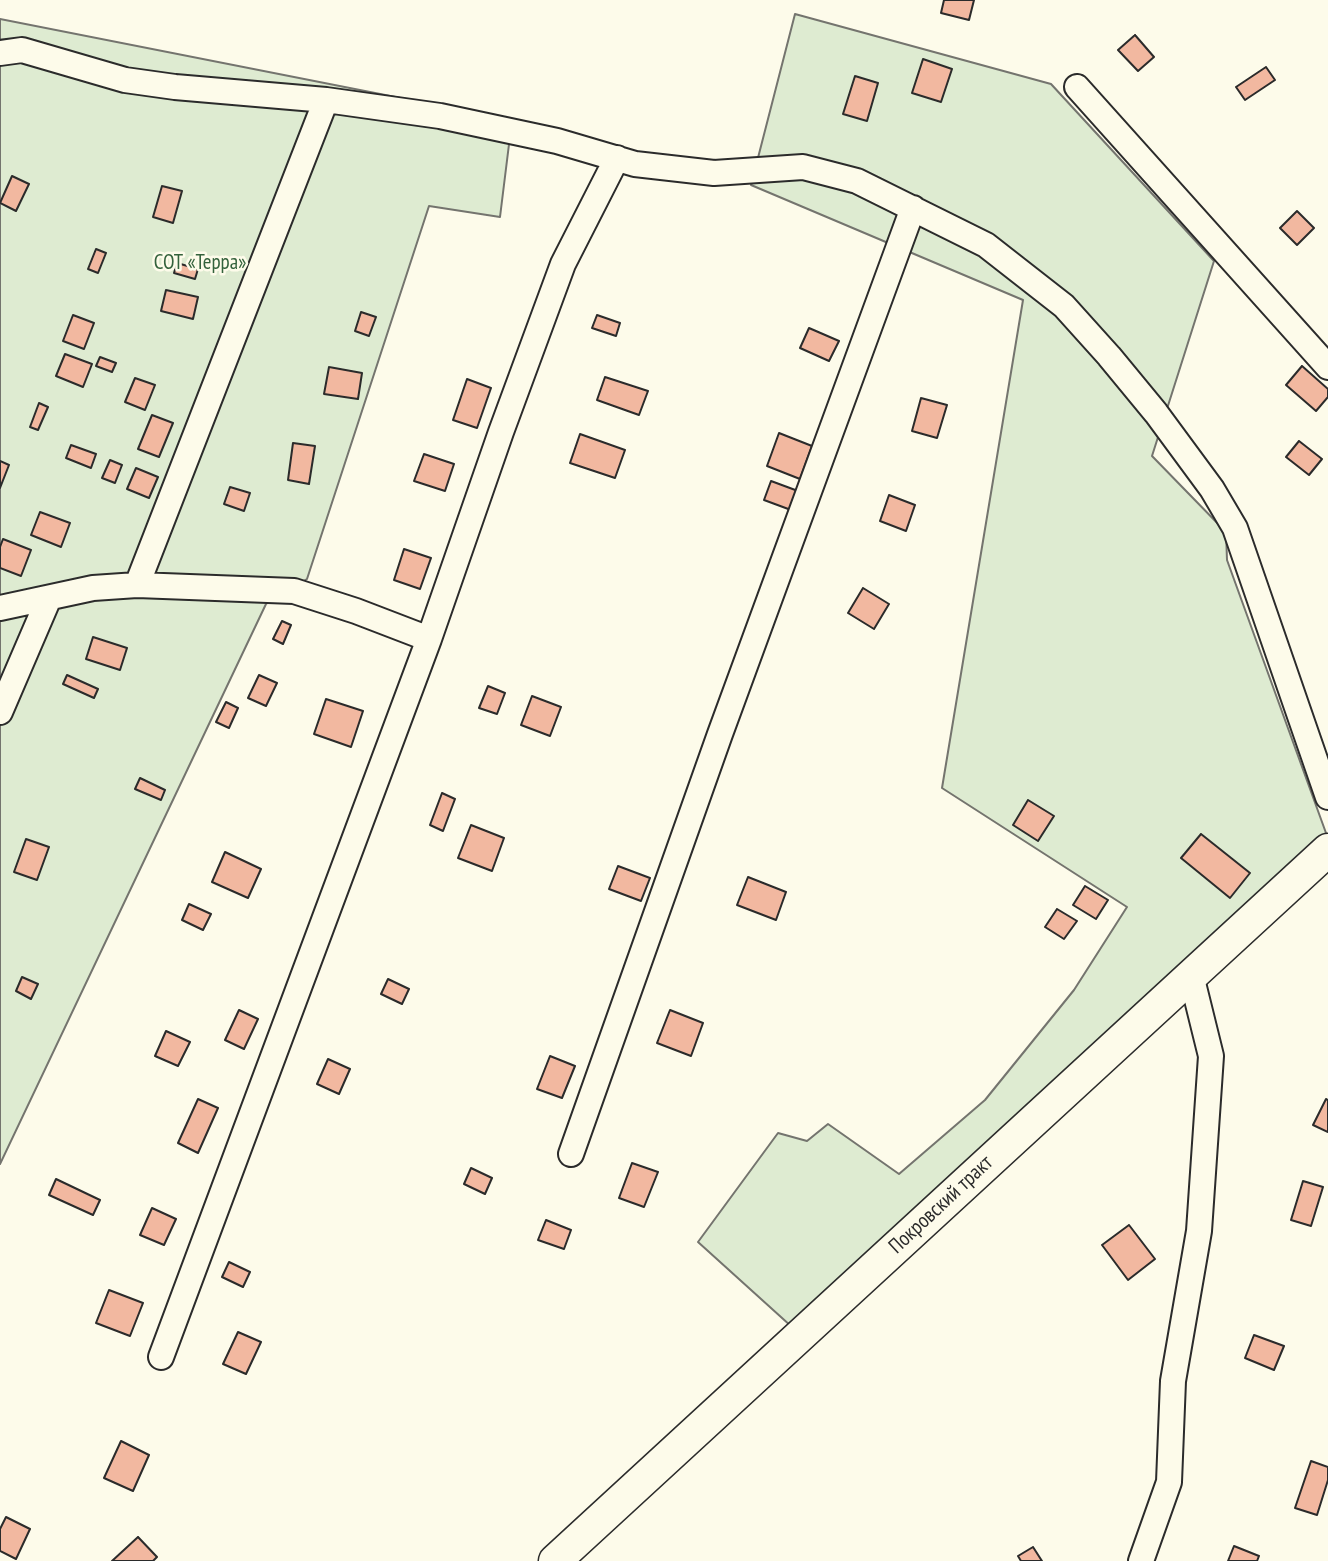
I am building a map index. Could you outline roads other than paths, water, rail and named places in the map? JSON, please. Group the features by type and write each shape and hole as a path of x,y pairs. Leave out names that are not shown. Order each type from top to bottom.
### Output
{"main road":[{"name":"Покровский тракт","path":"555,1561 1328,849"}],"street":[{"path":"0,53 22,50 124,79 162,85 326,100 440,116 557,141 635,164 714,173 803,167 858,181 986,245 1064,306 1110,356 1212,489 1235,527 1328,797"},
{"path":"1077,87 1328,366"},
{"path":"137,584 326,100"},
{"path":"161,1357 429,639 563,264 617,158"},
{"path":"571,1154 913,208"},
{"path":"0,608 93,588 137,584 294,591 429,639"},
{"path":"0,712 49,598"},
{"path":"1142,1561 1169,1482 1173,1381 1199,1231 1211,1056 1191,975"}],"park label":[{"name":"СОТ «Терра»","path":"200,263"}]}
